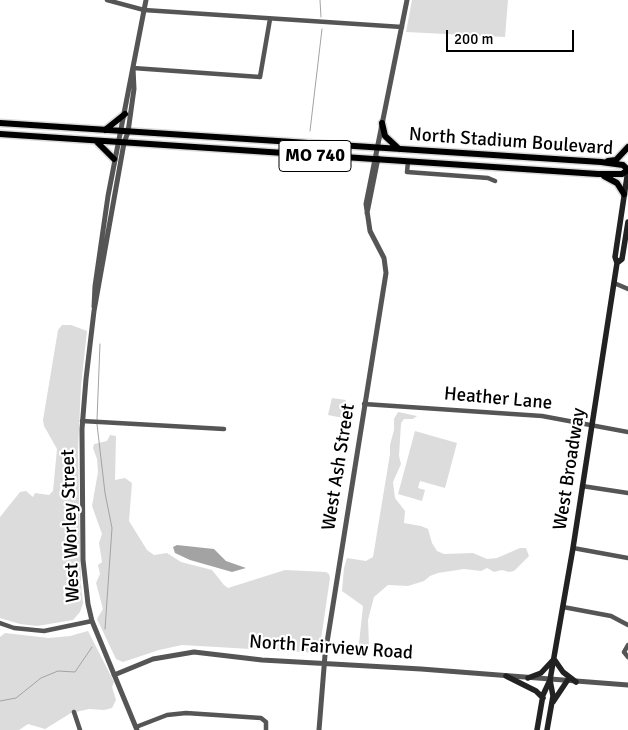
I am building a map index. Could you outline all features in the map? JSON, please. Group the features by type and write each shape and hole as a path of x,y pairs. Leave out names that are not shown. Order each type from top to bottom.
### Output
{"main road":[{"path":"105,130 125,114"},
{"name":"North Stadium Boulevard","path":"0,123 600,162 623,165 628,169 622,174 598,174 0,134"},
{"path":"382,123 385,136 400,149"},
{"path":"96,141 114,159"},
{"path":"600,162 616,160 628,147"},
{"name":"West Broadway","path":"537,730 543,698 550,680 554,660 573,548 617,263 615,257 628,169"},
{"path":"598,174 617,183 624,194"},
{"name":"West Broadway","path":"617,263 622,258 628,222"},
{"path":"528,678 541,673 554,660 563,672 576,682"},
{"path":"506,676 536,691 543,698"},
{"name":"West Broadway","path":"547,730 553,696 550,680"},
{"path":"552,704 566,681"}],"street":[{"path":"107,0 144,10 402,27"},
{"name":"West Worley Street","path":"125,131 125,114 146,0"},
{"name":"West Ash Street","path":"319,730 324,663 386,266 382,250 370,231 366,204 407,0"},
{"path":"133,68 260,77 270,19"},
{"name":"West Worley Street","path":"94,312 94,286 114,159 125,131 134,89 133,68"},
{"name":"West Worley Street","path":"121,143 94,312 82,421 83,560 86,592 92,621 137,728"},
{"path":"408,162 407,172 488,178 495,181"},
{"path":"614,283 628,289"},
{"name":"Heather Lane","path":"364,404 542,416 628,432"},
{"path":"82,421 224,430"},
{"path":"582,486 628,493"},
{"path":"573,548 628,558"},
{"path":"563,607 601,613 628,625"},
{"path":"0,623 14,628 44,631 92,621"},
{"path":"628,645 624,652 628,657"},
{"name":"North Fairview Road","path":"114,675 153,659 194,652 262,660 628,685"},
{"path":"74,712 79,729"},
{"path":"137,728 167,715 186,713 261,718 266,722 266,730"}],"shaded area":[{"path":"412,0 508,0 505,37 406,32"},
{"path":"62,325 71,325 87,331 81,386 78,450 83,603 80,612 73,620 37,626 20,624 0,618 0,517 20,492 26,491 33,497 35,493 49,495 53,491 57,449 44,426 43,420 58,330"},
{"path":"332,398 346,400 343,418 328,415"},
{"path":"398,412 417,416 413,419 404,419 401,423 399,456 401,464 393,482 395,498 405,511 404,523 428,529 432,543 437,551 444,554 473,553 487,559 497,558 520,548 526,548 529,556 514,571 502,570 494,572 487,568 481,571 464,569 438,573 424,581 408,586 388,585 374,597 368,620 369,646 364,656 360,658 358,653 363,606 342,591 344,568 347,558 366,561 373,557 394,430 394,419"},
{"path":"415,431 457,443 445,488 420,481 418,488 425,490 422,501 398,494"},
{"path":"110,435 116,436 115,480 125,478 132,483 129,521 147,550 154,555 167,553 181,562 212,570 228,588 285,570 326,572 329,574 319,653 182,645 159,650 123,662 116,659 97,619 103,609 96,583 100,574 98,565 102,562 99,543 102,534 92,506 98,472 97,459 93,448 94,444 107,441"},
{"path":"177,545 214,549 226,561 246,568 232,572 190,560 175,553 173,547"},
{"path":"88,631 114,682 112,687 116,700 112,708 104,710 89,709 71,713 45,729 28,724 19,730 0,730 0,637 5,633 49,638 70,636"}],"waterway":[{"path":"320,0 321,17"},
{"path":"310,131 322,29"},
{"path":"97,420 100,344"},
{"path":"97,424 105,493 112,528 105,629"},
{"path":"0,701 16,698 41,678 58,671 75,672 92,647"}]}
